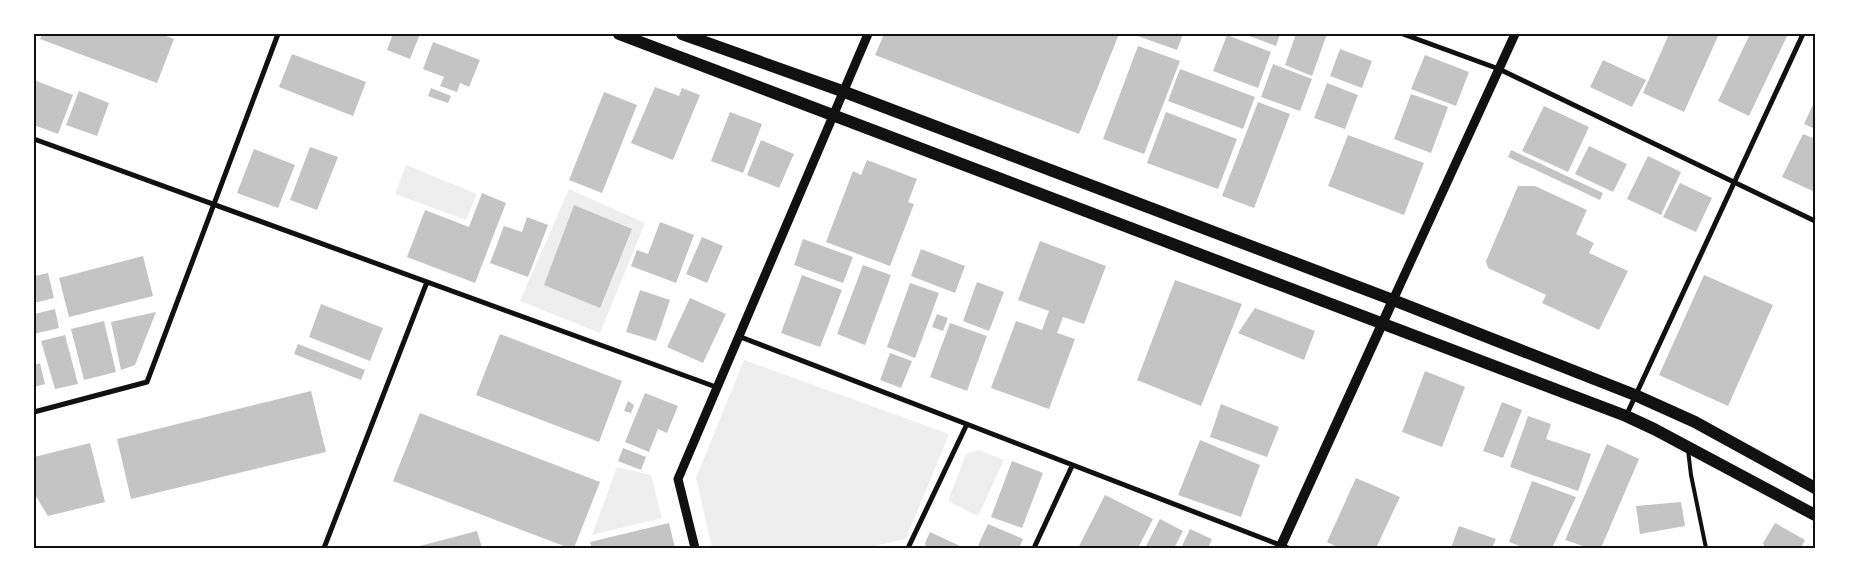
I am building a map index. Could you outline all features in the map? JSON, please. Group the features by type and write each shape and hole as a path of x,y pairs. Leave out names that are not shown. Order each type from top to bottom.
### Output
{"main road":[{"path":"619,34 1383,322 1626,416 1688,446 1815,515"},
{"path":"682,34 842,91 1393,300 1635,396 1695,422 1815,488"},
{"path":"1283,547 1393,300"}],"street":[{"path":"34,412 147,382 278,34"},
{"path":"695,548 678,479 842,91 868,34"},
{"path":"1403,34 1499,69 1815,221"},
{"path":"1393,300 1515,34"},
{"path":"1626,416 1803,34"},
{"path":"34,139 716,387"},
{"path":"324,548 427,282"},
{"path":"738,336 1283,547"},
{"path":"908,548 967,424"},
{"path":"1034,548 1072,466"}],"lane":[{"path":"1688,446 1691,475 1706,548"}],"shaded area":[{"path":"406,165 477,194 466,220 395,194"},
{"path":"569,189 645,223 600,333 520,301"},
{"path":"744,360 949,434 906,539 865,548 712,548 696,478"},
{"path":"979,450 1004,460 978,516 948,501 966,454"},
{"path":"617,467 651,475 662,518 592,535"}],"building":[{"path":"42,34 161,34 174,39 157,83 40,39"},
{"path":"393,34 420,34 410,59 387,50"},
{"path":"884,34 1119,34 1079,134 875,55"},
{"path":"1132,34 1183,34 1177,50"},
{"path":"1244,34 1280,34 1276,46"},
{"path":"1296,34 1327,34 1312,76 1285,65"},
{"path":"1669,34 1719,34 1684,112 1643,93"},
{"path":"1750,34 1788,34 1749,116 1718,101"},
{"path":"1227,35 1271,52 1258,88 1213,71"},
{"path":"433,42 480,60 469,87 460,83 457,92 440,86 444,77 423,69"},
{"path":"1138,46 1180,61 1144,154 1103,139"},
{"path":"1340,49 1372,61 1362,88 1330,76"},
{"path":"292,54 366,82 353,116 279,87"},
{"path":"1425,55 1469,72 1456,106 1411,89"},
{"path":"1603,60 1646,80 1632,107 1590,87"},
{"path":"1273,64 1312,79 1300,111 1261,97"},
{"path":"1180,69 1255,97 1243,129 1168,101"},
{"path":"34,80 73,95 58,134 34,125"},
{"path":"1327,83 1358,95 1345,129 1314,118"},
{"path":"655,87 679,96 682,88 700,95 673,160 631,143"},
{"path":"431,88 451,96 448,103 428,96"},
{"path":"79,91 109,103 97,136 66,125"},
{"path":"604,92 637,105 602,193 569,180"},
{"path":"1411,94 1448,107 1431,153 1394,139"},
{"path":"1815,100 1815,129 1804,124"},
{"path":"1258,102 1290,114 1254,208 1222,196"},
{"path":"1544,106 1589,127 1568,172 1522,151"},
{"path":"730,112 762,124 743,173 711,161"},
{"path":"1166,112 1237,139 1218,189 1147,163"},
{"path":"1803,134 1815,139 1815,192 1782,177"},
{"path":"1348,135 1424,163 1404,215 1328,186"},
{"path":"761,140 794,154 779,188 747,175"},
{"path":"1589,146 1627,164 1613,192 1575,174"},
{"path":"310,147 338,157 317,210 290,200"},
{"path":"254,149 295,165 278,208 237,193"},
{"path":"1511,150 1603,193 1600,200 1508,157"},
{"path":"1648,156 1681,172 1661,215 1627,199"},
{"path":"867,160 917,179 908,202 914,204 890,266 826,242 853,171 861,175"},
{"path":"1680,183 1712,198 1696,232 1663,217"},
{"path":"1518,186 1535,186 1587,210 1576,234 1594,243 1589,253 1628,271 1599,330 1542,303 1546,295 1488,268 1486,261"},
{"path":"482,193 506,203 475,283 407,257 425,210 469,227"},
{"path":"574,205 632,229 600,308 544,285"},
{"path":"527,217 548,225 528,277 490,263 504,226 522,232"},
{"path":"660,222 694,235 676,283 631,266 637,250 648,254"},
{"path":"702,237 723,246 707,283 686,274"},
{"path":"803,239 853,257 843,283 794,265"},
{"path":"1040,241 1106,266 1084,324 1063,317 1057,333 1075,339 1049,409 991,388 1016,321 1042,330 1049,311 1018,300"},
{"path":"921,249 965,266 955,293 911,276"},
{"path":"143,256 153,296 69,317 59,278"},
{"path":"863,265 891,275 865,345 837,334"},
{"path":"48,273 54,298 34,303 34,276"},
{"path":"802,275 842,290 820,347 781,333"},
{"path":"1704,275 1773,305 1728,406 1659,375"},
{"path":"1175,280 1242,304 1201,406 1137,380"},
{"path":"977,282 1004,292 989,331 963,321"},
{"path":"910,283 939,293 915,358 887,347"},
{"path":"640,290 670,300 656,341 626,332"},
{"path":"690,298 726,314 703,363 667,347"},
{"path":"321,304 383,328 370,361 309,337"},
{"path":"1255,308 1315,331 1304,360 1238,333"},
{"path":"55,309 59,328 34,334 34,314"},
{"path":"156,312 135,365 121,370 111,322"},
{"path":"937,314 948,318 943,331 932,327"},
{"path":"104,321 116,372 84,380 71,329"},
{"path":"950,323 987,336 967,391 930,377"},
{"path":"500,334 622,381 599,442 476,395"},
{"path":"65,335 78,384 55,389 41,341"},
{"path":"298,344 365,370 361,380 294,354"},
{"path":"890,353 912,361 901,388 880,380"},
{"path":"35,361 35,365 40,363 45,384 34,387"},
{"path":"1425,371 1465,387 1442,447 1402,432"},
{"path":"311,391 326,452 131,499 117,439"},
{"path":"645,393 678,406 667,433 658,429 649,452 625,442"},
{"path":"628,401 634,405 631,413 624,411"},
{"path":"1502,402 1522,410 1503,458 1483,451"},
{"path":"1221,404 1279,427 1267,457 1210,437"},
{"path":"420,413 600,482 574,548 569,548 393,481"},
{"path":"1528,416 1551,424 1546,439 1591,454 1578,491 1510,467"},
{"path":"1200,440 1260,465 1241,517 1178,495"},
{"path":"90,443 105,502 48,516 34,493 34,457"},
{"path":"1607,444 1639,459 1601,548 1589,548 1565,540"},
{"path":"623,448 646,457 641,470 618,461"},
{"path":"1012,461 1043,473 1022,528 991,517"},
{"path":"1356,478 1400,497 1376,548 1339,548 1327,542"},
{"path":"1532,481 1576,497 1552,548 1525,548 1509,542"},
{"path":"1105,495 1153,519 1138,548 1078,548"},
{"path":"1681,502 1685,526 1640,534 1636,506"},
{"path":"1160,519 1183,531 1174,548 1145,548"},
{"path":"669,523 675,548 592,548 590,542"},
{"path":"1775,523 1805,540 1801,548 1765,548 1763,543"},
{"path":"988,524 1023,539 1019,548 977,548"},
{"path":"1459,526 1496,539 1492,548 1451,548"},
{"path":"1190,529 1212,539 1208,548 1181,548"},
{"path":"477,531 482,548 412,548"},
{"path":"930,532 960,546 959,548 926,548 925,543"}]}
